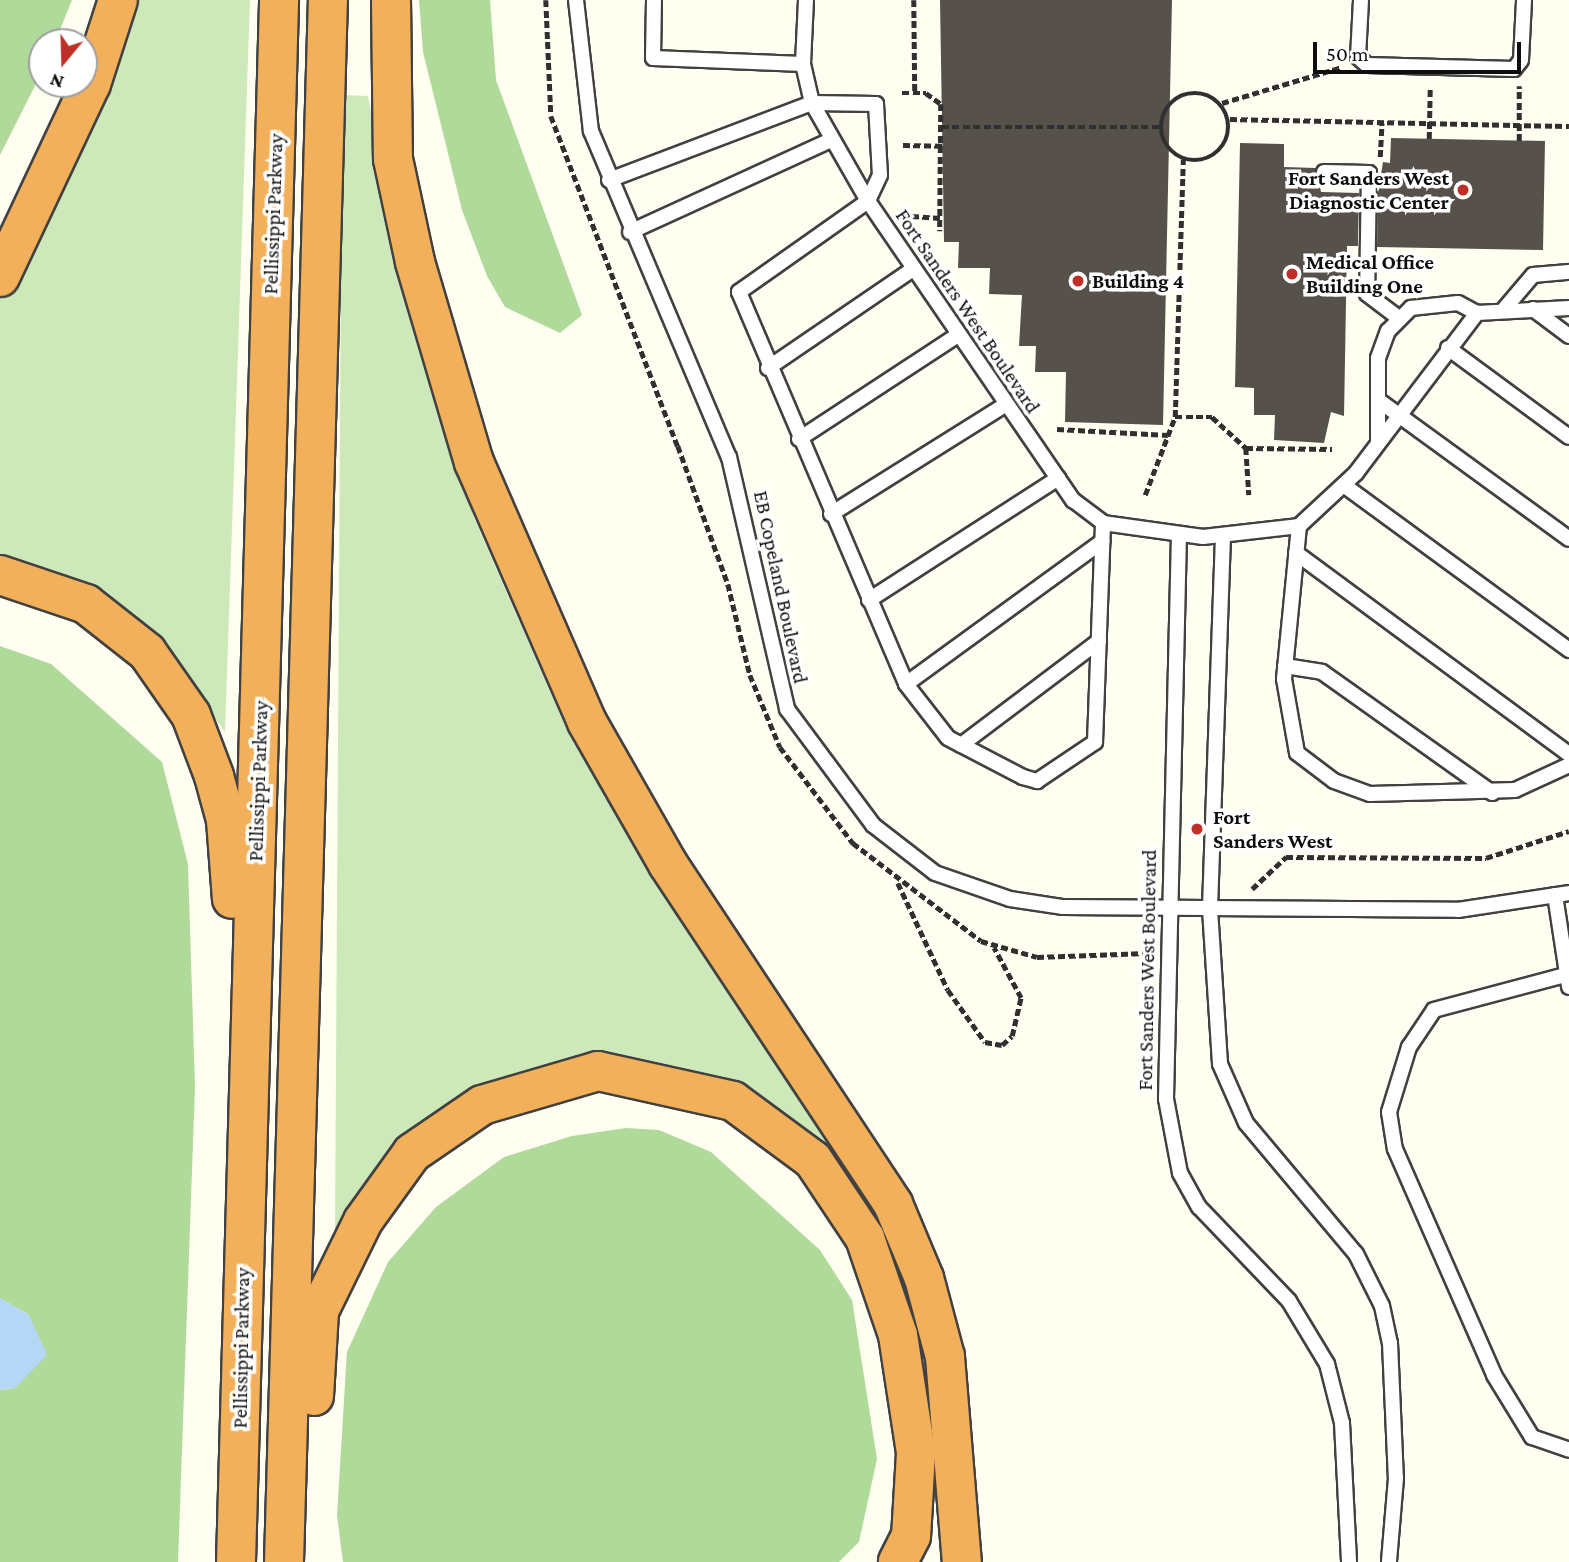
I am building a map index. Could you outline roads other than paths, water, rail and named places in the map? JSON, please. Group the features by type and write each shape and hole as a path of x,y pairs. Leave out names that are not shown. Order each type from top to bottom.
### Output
{"highway":[{"path":"0,277 90,84 118,0"},
{"name":"Pellissippi Parkway","path":"236,1562 279,0"},
{"path":"284,1562 328,0"},
{"path":"391,0 393,159 415,262 474,462 518,575 593,734 667,864 893,1204 924,1278 945,1357 962,1562"},
{"path":"0,575 86,604 147,652 191,715 226,820 232,893 215,1562"},
{"path":"285,1525 307,1486 319,1311 363,1222 412,1153 482,1105 598,1071 733,1101 813,1160 864,1238 898,1335 916,1453 911,1536 898,1562"}],"lane":[{"name":"EB Copeland Boulevard","path":"576,0 591,131 630,232 729,457 776,674 788,709 826,769 873,825 935,873 1010,899 1063,908 1458,910 1562,894"},
{"path":"654,0 653,58 803,64"},
{"path":"806,0 803,64 812,103 868,201 739,292 768,368 906,684 923,711 961,745 1037,781 1096,742 1103,523"},
{"path":"1361,0 1358,57 1367,65 1431,67 1519,66 1524,0"},
{"path":"609,180 812,103"},
{"name":"Fort Sanders West Boulevard","path":"812,103 876,104 880,175 868,201 1073,500 1103,523 1179,534 1223,536 1299,526"},
{"path":"630,232 831,140"},
{"path":"1324,172 1369,173 1367,294 1399,318"},
{"path":"768,368 913,269"},
{"path":"1505,308 1533,275 1569,272"},
{"path":"1378,442 1378,358 1399,318 1411,308 1458,303 1477,313 1505,308 1569,308"},
{"path":"1533,309 1569,336"},
{"path":"1477,313 1345,486 1299,526 1285,666 1290,737 1297,752 1334,781 1370,794 1492,793 1546,779 1569,765"},
{"path":"799,439 958,335"},
{"path":"1448,348 1569,437"},
{"path":"1378,400 1569,539"},
{"path":"831,514 1006,405"},
{"path":"869,600 1058,478"},
{"path":"1345,486 1569,650"},
{"name":"Fort Sanders West Boulevard","path":"1179,534 1167,909 1166,1099 1180,1173 1199,1207 1289,1301 1327,1364 1343,1435 1349,1562"},
{"path":"1223,536 1210,909 1220,1064 1246,1123 1356,1254 1382,1306 1390,1343 1396,1478 1390,1562"},
{"path":"906,684 1103,541"},
{"path":"1296,553 1569,754"},
{"path":"961,745 1099,641"},
{"path":"1285,666 1322,671 1492,793"},
{"path":"1562,894 1568,978 1434,1010 1409,1047 1389,1112 1395,1149 1494,1375 1532,1437 1569,1450"}],"water":[{"path":"0,1298 29,1315 47,1355 15,1388 0,1390"}],"place":[{"name":"Fort Sanders West Diagnostic Center","path":"1463,190"},
{"name":"Medical Office Building One","path":"1292,274"},
{"name":"Building 4","path":"1078,281"},
{"name":"Fort Sanders West","path":"1197,829"}]}
